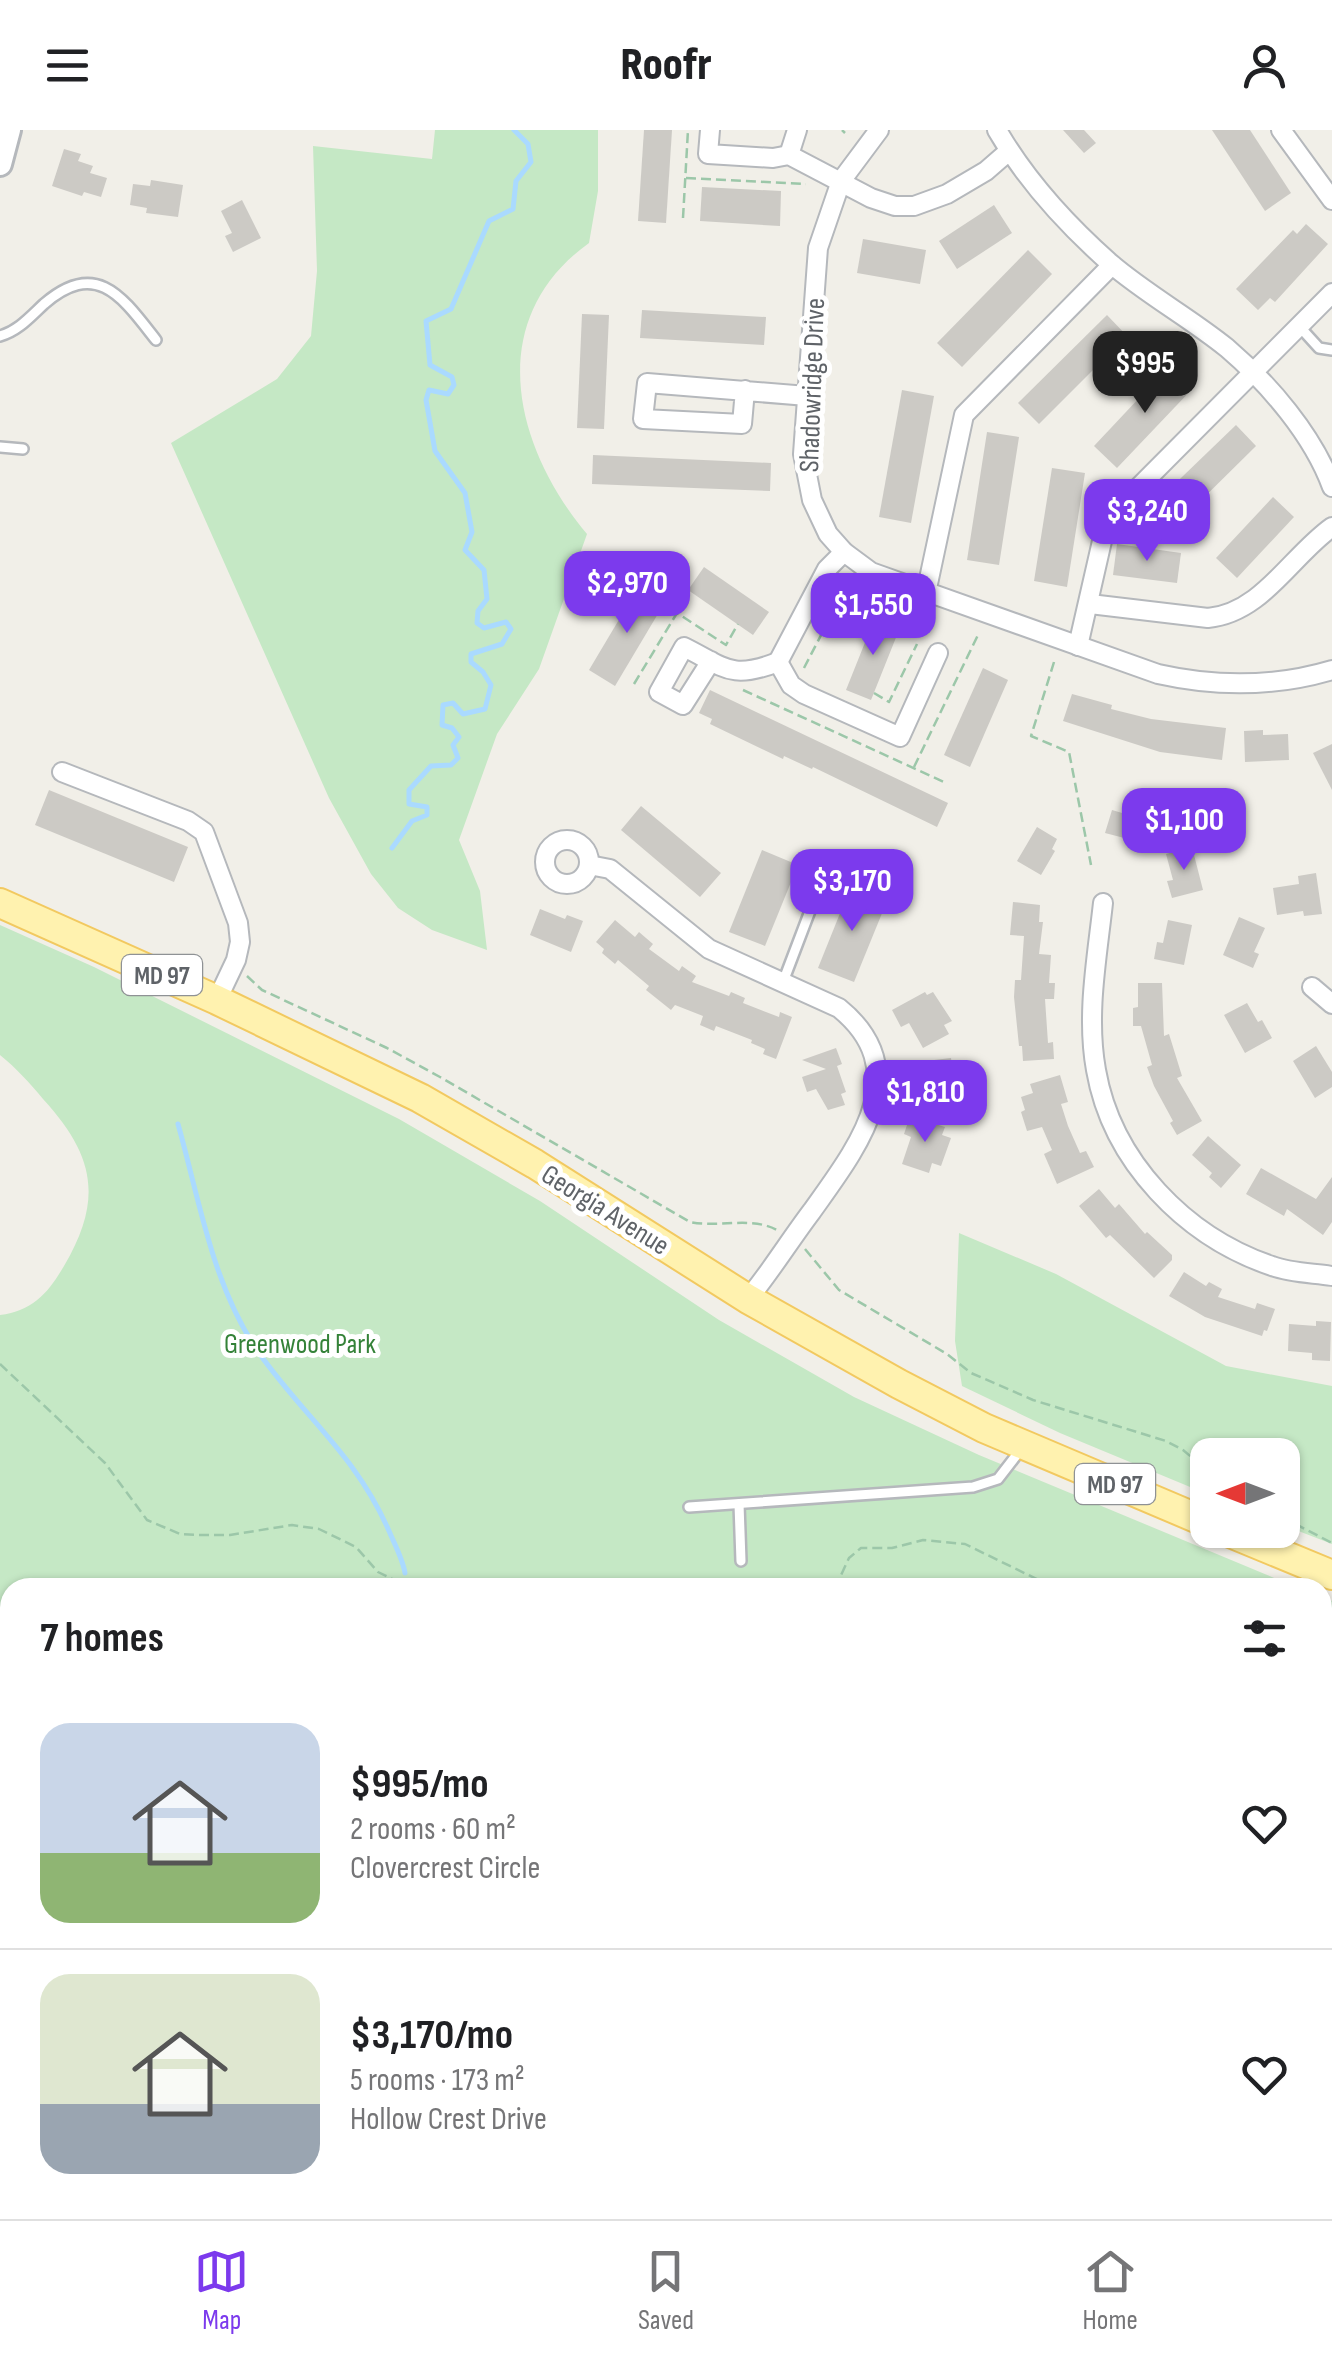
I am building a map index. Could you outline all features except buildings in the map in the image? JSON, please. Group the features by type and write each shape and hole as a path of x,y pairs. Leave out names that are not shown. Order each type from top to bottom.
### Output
{"main road":[{"name":"Georgia Avenue","path":"0,903 374,1074 546,1171 748,1299 944,1408 1190,1516"},
{"path":"1266,1548 1332,1576"}],"street":[{"path":"0,164 9,130"},
{"path":"710,130 708,154 773,158 789,155 870,198 895,206 914,206 946,194 986,171 1009,150"},
{"path":"789,155 797,130"},
{"name":"Shadowridge Drive","path":"879,130 841,181 818,248 803,454 805,478 828,534 871,572 1158,674 1232,684 1302,679 1332,670"},
{"path":"997,130 1046,202 1112,265 1228,349 1288,411 1332,487"},
{"path":"1281,130 1332,200"},
{"path":"926,593 964,415 1112,265"},
{"path":"1078,646 1112,514 1332,293"},
{"path":"744,390 742,424 644,420 647,383 744,390 807,396"},
{"path":"1090,604 1208,618 1226,616 1244,608 1332,527"},
{"path":"711,661 734,672 749,672 778,662 827,569 844,552"},
{"path":"778,662 791,685 804,694 900,737 938,654"},
{"path":"62,772 188,821 204,832 238,923 240,942 218,1000"},
{"path":"590,865 610,870 709,949 823,999 853,1020 873,1053 876,1091 872,1112 855,1148 748,1299"},
{"path":"1103,903 1092,1018 1096,1072 1112,1122 1143,1173 1178,1214 1226,1248 1276,1268 1332,1276"},
{"path":"1312,987 1332,1004"}],"lane":[{"path":"0,336 16,329 70,286 84,283 124,299 156,340"},
{"path":"1299,326 1320,348 1332,350"},
{"path":"0,447 23,448"},
{"path":"783,982 821,882"},
{"path":"689,1507 987,1484 1006,1472 1023,1445"},
{"path":"739,1504 741,1561"}],"path":[{"path":"683,218 688,130"},
{"path":"686,178 813,185"},
{"path":"799,677 847,585"},
{"path":"914,768 978,634"},
{"path":"874,693 889,702 917,644"},
{"path":"1054,662 1030,736 1069,752 1091,866"},
{"path":"734,686 946,783"},
{"path":"247,976 262,990 440,1077 690,1222 750,1222 782,1233"},
{"path":"804,1248 839,1290 947,1354 971,1373 1033,1400 1166,1441 1190,1456"},
{"path":"0,1364 105,1463 147,1520 180,1534 230,1535 292,1524 318,1529 356,1547 378,1572 390,1578"},
{"path":"1300,1526 1332,1543"},
{"path":"839,1578 848,1558 860,1548 892,1548 922,1540 965,1544 1034,1578"}],"green space":[{"path":"435,130 598,130 598,191 589,243 555,274 534,308 522,345 520,384 527,423 541,462 561,499 587,534 539,669 497,734 459,840 480,891 487,950 432,930 398,908 371,874 329,798 171,443 277,379 311,336 317,271 313,146 432,159"},
{"name":"Greenwood Park","path":"0,925 94,967 399,1119 540,1201 719,1320 854,1397 979,1455 1190,1543 1190,1548 1202,1548 1274,1578 0,1578 0,1315 31,1305 52,1284 77,1242 88,1198 88,1178 73,1139 0,1055"},
{"path":"959,1233 1056,1274 1226,1366 1332,1386 1332,1544 1300,1532 1300,1438 1190,1438 1190,1487 1060,1433 962,1386 955,1341"}],"waterway":[{"path":"392,848 412,821 427,815 427,807 409,804 409,790 431,766 451,765 458,758 453,745 459,737 452,728 442,725 443,705 453,703 463,714 485,709 491,685 471,662 471,654 502,644 511,629 506,622 484,628 477,623 478,611 487,599 484,570 465,550 472,532 465,493 435,451 426,400 429,390 448,394 454,385 452,377 430,365 426,321 451,309 489,221 513,209 516,181 531,162 528,144 514,130"},
{"path":"178,1124 209,1242 243,1327 276,1376 361,1480 389,1531 405,1573"}]}
